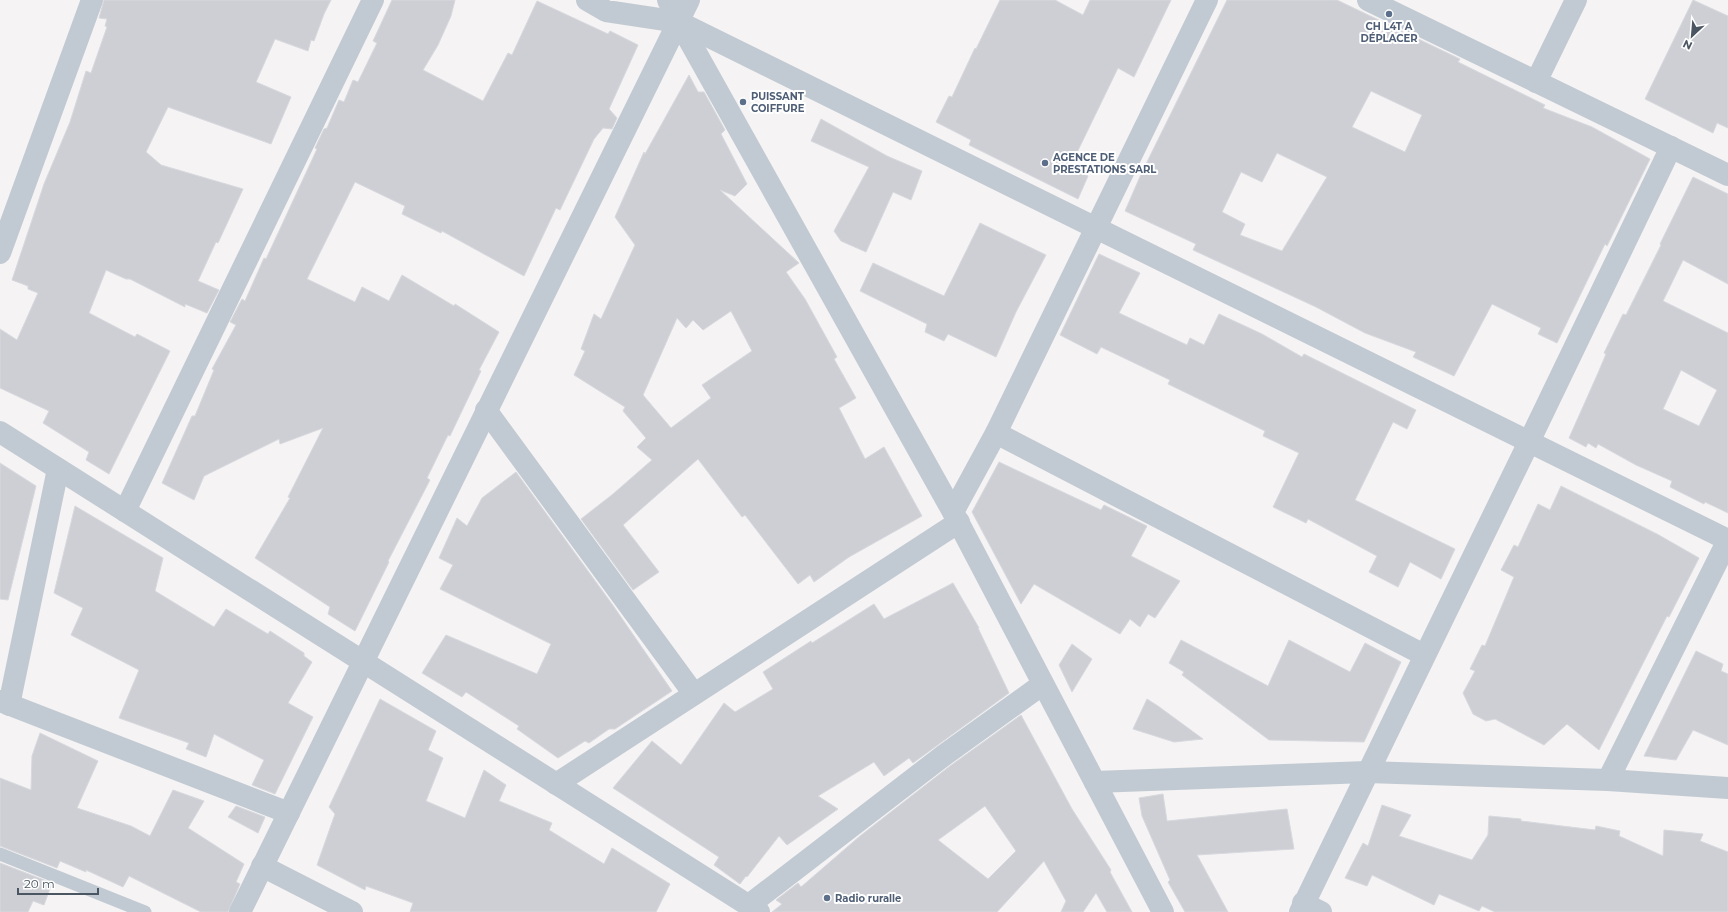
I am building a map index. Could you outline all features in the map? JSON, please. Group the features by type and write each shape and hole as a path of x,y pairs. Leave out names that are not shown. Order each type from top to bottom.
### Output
{"street":[{"path":"0,253 92,0"},
{"path":"125,511 373,0"},
{"path":"586,0 606,11 678,22 1728,540 1608,780"},
{"path":"668,0 678,22 956,517 1163,912"},
{"path":"240,912 689,0"},
{"path":"556,784 694,694 956,517 1207,0"},
{"path":"1368,0 1728,175"},
{"path":"1536,82 1576,0"},
{"path":"1308,909 1367,772 1530,442 1671,147"},
{"path":"486,410 694,694"},
{"path":"0,432 754,909 943,756 1043,684"},
{"path":"996,433 1424,655"},
{"path":"58,469 5,703 289,812"},
{"path":"1095,782 1367,772 1608,780 1728,788"},
{"path":"262,866 352,912"}],"lane":[{"path":"0,854 145,912"}],"building":[{"path":"104,0 331,0 314,41 311,40 308,51 275,39 256,82 291,97 271,144 168,107 146,152 161,165 243,189 218,243 216,242 198,281 219,290 207,313 185,304 185,307 130,279 126,279 106,270 89,313 135,337 137,334 170,351 109,474 86,460 89,452 43,423 49,411 0,388 0,329 17,340 38,293 28,289 28,286 12,280 44,184 70,122 86,71 91,73 107,27 105,26 107,19 99,18"},
{"path":"392,0 455,0 451,16 438,45 423,70 483,101 508,53 512,55 537,1 608,34 610,31 638,45 609,109 617,118 612,129 603,128 594,139 560,210 556,208 524,276 442,231 441,233 402,214 405,206 355,182 307,279 355,302 362,287 389,301 402,275 454,306 455,304 499,332 479,370 481,371 450,436 448,435 427,478 430,480 388,561 389,562 355,631 328,614 330,607 255,558 290,498 288,497 323,428 280,444 279,439 204,476 194,500 162,483 192,416 195,416 214,370 212,369 236,325 230,322 242,299 245,301 264,258 266,259 317,149 315,148 324,129 327,128 339,100 344,102 353,80 358,82 377,43 373,41"},
{"path":"1000,0 1055,0 1083,15 1090,0 1171,0 1134,77 1118,68 1070,167 1088,176 1078,199 969,145 971,140 936,122 949,96 952,97"},
{"path":"1227,0 1337,0 1460,59 1458,62 1545,105 1543,108 1592,127 1650,159 1607,246 1605,244 1557,343 1538,334 1541,328 1492,304 1454,376 1413,357 1416,352 1365,333 1316,307 1193,250 1196,244 1125,211 1142,172","holes":["1371,91 1422,115 1405,152 1352,127","1277,153 1327,177 1282,251 1240,235 1245,224 1222,212 1241,172 1262,182"]},
{"path":"1693,0 1728,16 1728,128 1717,123 1713,133 1645,99"},
{"path":"689,75 698,92 704,92 725,130 721,134 747,184 735,196 720,190 799,263 786,272 805,299 837,357 834,359 856,398 839,408 865,459 884,447 922,516 849,557 814,582 810,575 798,584 745,515 742,517 698,459 623,525 659,572 633,590 581,519 613,494 652,460 637,447 646,438 623,411 625,407 574,375 585,351 581,349 594,314 601,319 635,245 615,217 644,152 645,154","holes":["731,311 752,351 702,385 711,398 671,428 643,395 677,318 686,328 693,320 703,330"]},
{"path":"821,119 887,156 922,171 911,200 893,192 866,252 841,241 834,231 869,167 811,141"},
{"path":"1693,177 1728,194 1728,284 1683,260 1663,301 1728,333 1728,513 1705,502 1704,504 1670,487 1672,481 1636,465 1598,444 1596,448 1588,443 1586,447 1569,438 1606,354 1604,353 1623,314 1626,315 1661,245 1660,244","holes":["1681,370 1717,390 1699,426 1663,409"]},
{"path":"980,223 1046,255 1016,312 996,357 948,334 944,341 925,332 927,324 860,291 873,263 944,296"},
{"path":"1099,254 1140,273 1119,313 1187,345 1190,338 1204,345 1219,314 1262,334 1302,357 1304,354 1416,410 1407,429 1393,422 1355,500 1455,549 1441,579 1410,562 1398,587 1369,572 1377,556 1308,519 1306,523 1273,507 1299,453 1263,436 1265,431 1168,384 1170,380 1101,347 1097,354 1060,335"},
{"path":"999,462 1101,510 1104,505 1147,526 1131,556 1180,581 1155,618 1148,614 1140,627 1130,619 1120,634 1034,584 1021,604 972,512"},
{"path":"0,463 36,486 8,600 0,599"},
{"path":"516,472 612,604 672,691 615,729 609,729 589,743 585,741 558,758 517,729 519,726 466,692 462,697 422,673 446,635 537,674 551,644 440,589 453,565 439,558 457,518 467,526 482,498"},
{"path":"1561,486 1657,534 1699,558 1669,617 1667,616 1599,750 1567,724 1544,745 1495,719 1486,721 1473,714 1463,693 1475,671 1470,669 1482,645 1485,646 1514,577 1501,570 1514,545 1518,547 1538,504 1550,510"},
{"path":"75,506 163,558 155,591 214,627 226,609 268,634 270,631 304,653 304,656 312,662 288,703 313,717 275,794 252,785 264,760 214,734 206,757 186,749 189,743 119,718 139,670 71,635 83,608 54,593"},
{"path":"953,583 979,628 1009,693 913,763 909,758 884,776 874,762 818,796 838,809 787,845 779,836 740,884 714,865 719,857 613,788 652,741 681,765 724,703 735,712 773,689 763,672 811,641 812,643 874,604 884,619"},
{"path":"1181,640 1268,686 1289,640 1350,672 1365,643 1401,662 1364,742 1269,740 1182,675 1184,672 1169,663"},
{"path":"1072,644 1092,659 1072,692 1059,665"},
{"path":"1696,651 1723,664 1721,671 1728,674 1728,745 1693,730 1676,760 1644,756"},
{"path":"380,699 436,731 428,750 443,758 426,801 465,818 484,770 506,785 499,801 552,823 549,830 604,864 612,848 670,884 656,912 410,912 413,903 366,886 365,890 317,865 335,814 329,807"},
{"path":"1147,699 1203,739 1174,742 1133,729"},
{"path":"1021,715 1072,809 1111,870 1110,872 1132,912 1107,912 1096,893 1083,912 1061,912 1066,901 1044,861 997,912 772,912 782,904 776,900 798,883 801,887 860,836 950,766","holes":["985,806 1016,851 988,879 938,840"]},
{"path":"40,733 98,761 77,808 131,826 150,836 173,790 204,801 188,828 244,864 236,882 240,884 228,912 201,912 129,876 123,887 86,870 86,872 60,861 57,868 0,846 0,778 31,790 32,756"},
{"path":"1163,794 1167,821 1287,809 1294,849 1197,855 1228,912 1185,912 1168,882 1170,880 1142,816 1139,798"},
{"path":"1382,805 1411,815 1399,836 1472,860 1488,835 1489,816 1521,819 1521,821 1595,830 1596,826 1620,831 1619,836 1663,856 1664,830 1703,834 1700,841 1728,852 1728,912 1495,912 1482,906 1479,911 1439,894 1434,905 1372,875 1367,886 1345,878 1363,843 1368,846"},
{"path":"236,806 265,817 258,833 228,817"},
{"path":"0,863 52,883 44,905 33,901 28,912 0,912"}],"place":[{"name":"CH L4T A DÉPLACER","path":"1389,14"},
{"name":"PUISSANT COIFFURE","path":"743,102"},
{"name":"AGENCE DE PRESTATIONS SARL","path":"1045,163"},
{"name":"Radio ruralle","path":"827,898"}]}
